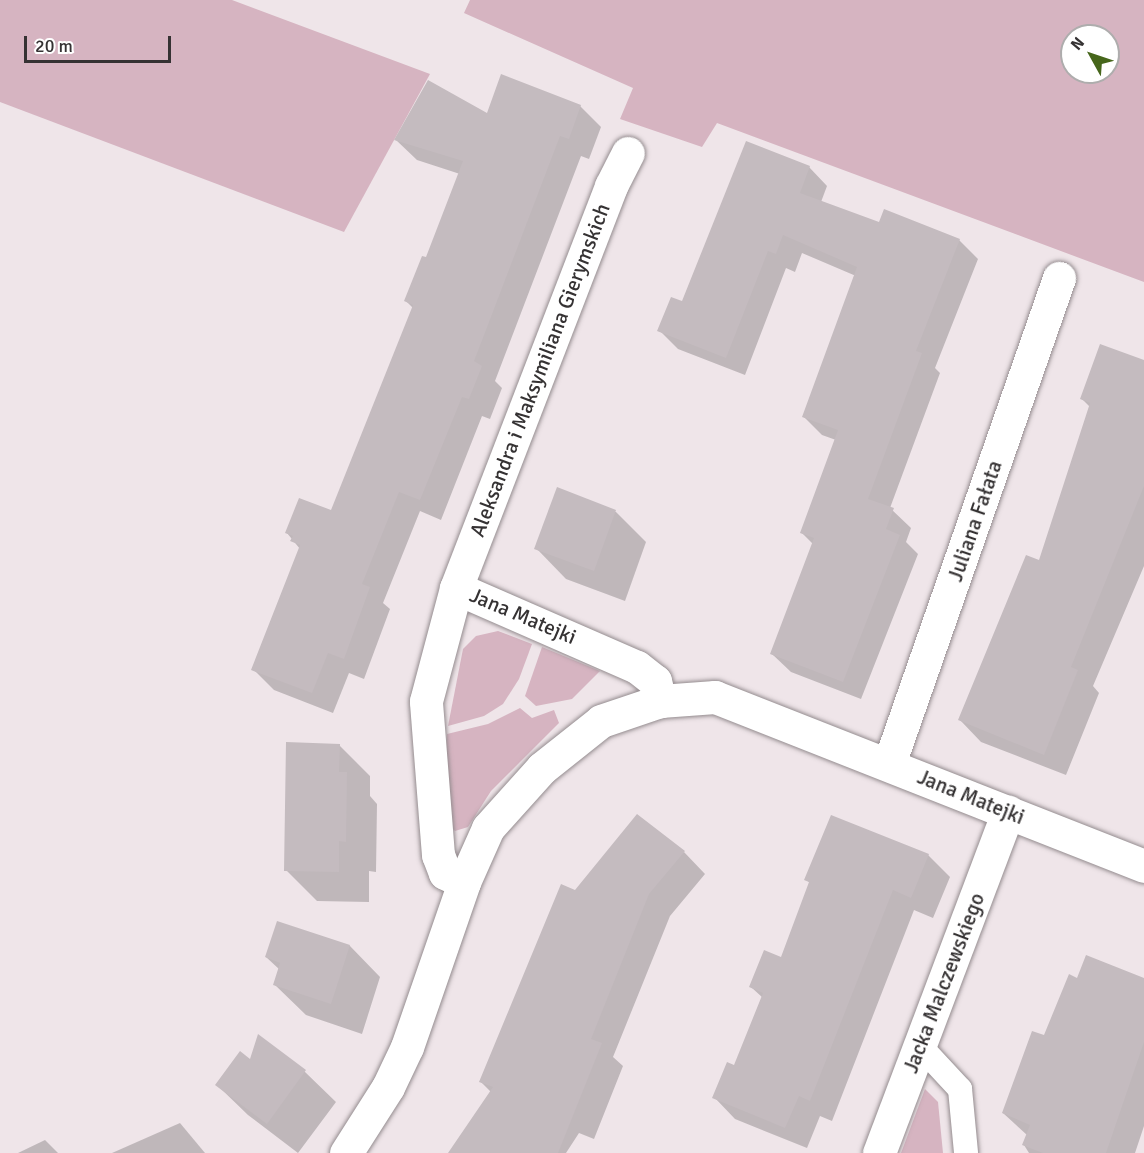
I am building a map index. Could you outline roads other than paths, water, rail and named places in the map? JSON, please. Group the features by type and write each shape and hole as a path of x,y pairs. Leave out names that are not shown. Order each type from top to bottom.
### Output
{"street":[{"name":"Aleksandra i Maksymiliana Gierymskich","path":"456,588 611,186 628,153"},
{"name":"Juliana Fałata","path":"889,764 1059,278"},
{"name":"Jana Matejki","path":"464,882 445,873 438,855 426,701 456,588 637,667 655,681 660,701"},
{"name":"Jana Matejki","path":"346,1153 388,1087 407,1047 464,882 488,828 542,768 601,721 660,701 715,697 1144,866"},
{"name":"Jacka Malczewskiego","path":"879,1153 1008,812"}],"lane":[{"path":"920,1046 960,1089 966,1153"}]}
